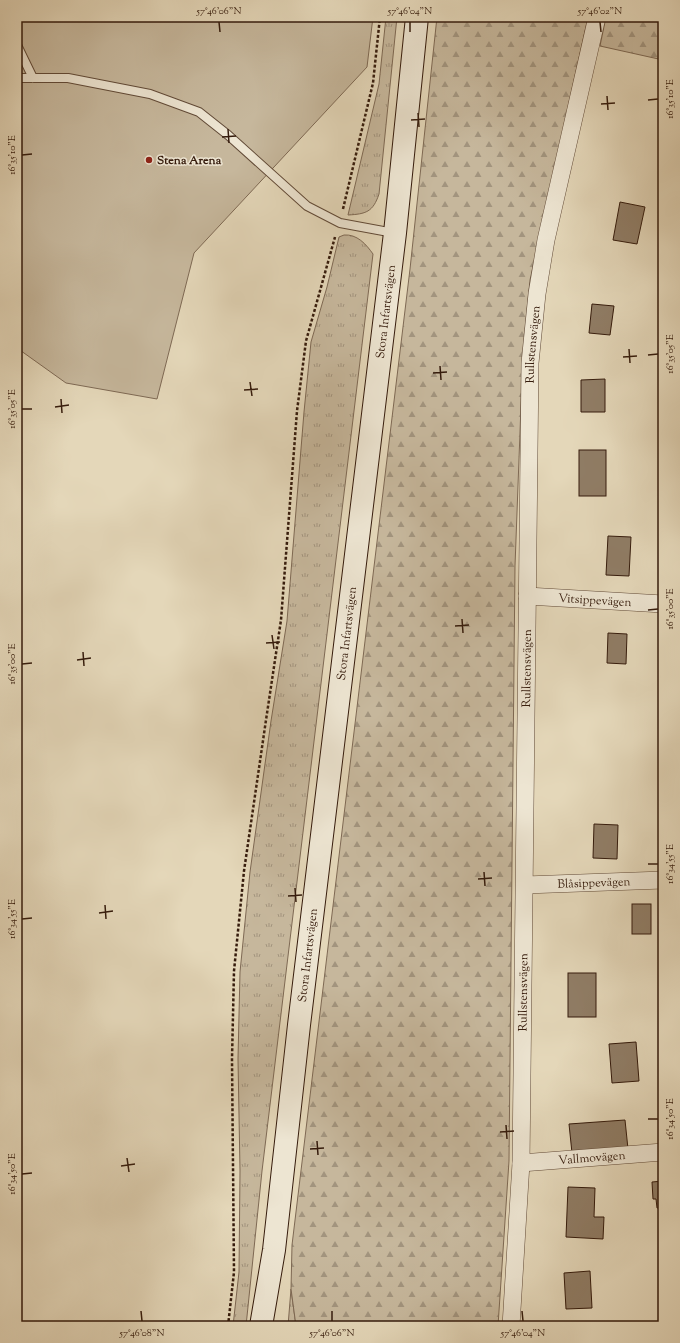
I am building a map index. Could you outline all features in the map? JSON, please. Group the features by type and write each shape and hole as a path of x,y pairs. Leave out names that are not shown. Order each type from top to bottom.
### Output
{"main road":[{"name":"Stora Infartsvägen","path":"274,1250 301,1010 395,233 417,17"},
{"path":"261,1326 274,1250"},
{"path":"271,1326 274,1250"}],"street":[{"name":"Rullstensvägen","path":"511,1326 521,1164 530,363 537,294 546,240 597,17"},
{"name":"Vitsippevägen","path":"527,596 663,604"},
{"name":"Blåsippevägen","path":"524,885 663,880"},
{"name":"Vallmovägen","path":"521,1164 663,1152"}],"lane":[{"path":"17,45 33,78"},
{"path":"17,78 68,78 150,94 199,112 228,135 308,206 340,223 395,233"}],"path":[{"path":"228,1326 234,1272 232,1059 234,972 244,871 281,620 297,411 306,341 340,223 373,83 380,17"}],"green space":[{"name":"Stena Arena","path":"17,17 373,17 367,67 194,253 157,399 66,383 17,348"},
{"path":"386,17 397,17 379,194 374,205 368,211 360,214 348,215 379,84"},
{"path":"437,17 588,17 530,280 523,352 515,566 509,1161 498,1326 296,1326 291,1289 292,1245 410,269"},
{"path":"606,17 663,17 663,60 600,46"},
{"path":"344,235 357,238 364,243 373,254 262,1171 246,1326 233,1326 239,1272 240,1171 238,1059 240,972 250,872 271,721 287,621 311,342 327,287 339,237"},
{"path":"291,1289 296,1326 288,1326"}],"building":[{"path":"620,202 645,207 637,244 613,240"},
{"path":"592,304 614,306 610,335 589,333"},
{"path":"605,379 605,412 581,412 581,380"},
{"path":"579,450 606,450 606,496 579,496"},
{"path":"608,536 631,537 629,576 606,575"},
{"path":"608,633 627,634 626,664 607,663"},
{"path":"594,824 618,825 617,859 593,858"},
{"path":"632,904 651,904 651,934 632,934"},
{"path":"568,973 596,973 596,1017 568,1017"},
{"path":"636,1042 639,1081 612,1083 609,1044"},
{"path":"625,1120 628,1149 572,1153 569,1124"},
{"path":"663,1181 663,1208 657,1208 656,1199 653,1199 652,1182"},
{"path":"568,1187 595,1188 594,1217 604,1217 603,1239 566,1237"},
{"path":"660,1266 663,1266 663,1304"},
{"path":"590,1271 592,1308 566,1309 564,1273"}],"place":[{"name":"Stena Arena","path":"149,160"}]}
